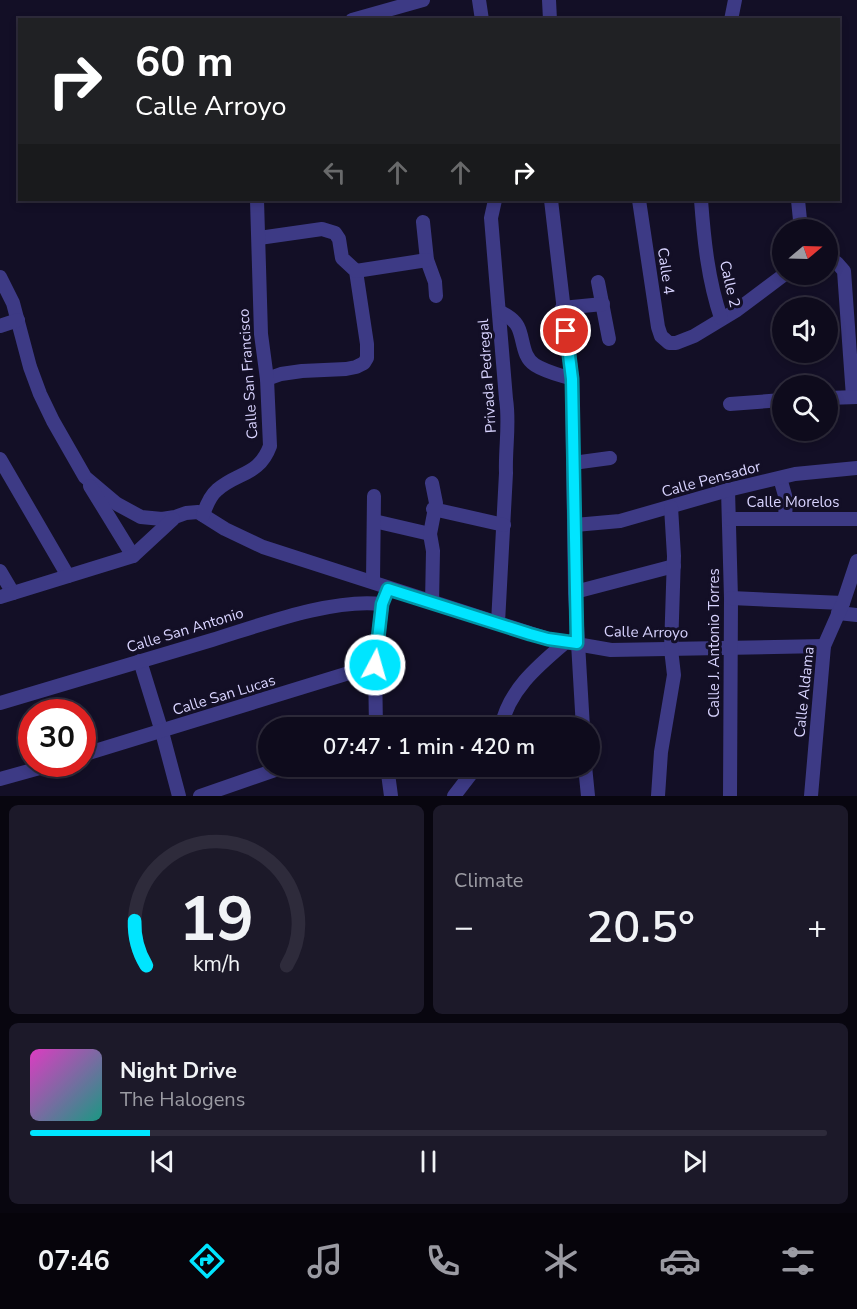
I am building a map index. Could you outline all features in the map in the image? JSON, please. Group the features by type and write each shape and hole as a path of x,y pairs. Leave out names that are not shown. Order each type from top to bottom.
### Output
{"street":[{"path":"359,18 423,0"},
{"path":"479,0 482,18"},
{"path":"549,0 550,18"},
{"path":"731,18 735,0"},
{"name":"Calle San Francisco","path":"203,514 215,491 253,470 266,456 270,436 267,379 261,334 257,201"},
{"name":"Privada Pedregal","path":"495,201 491,218 509,421 505,453 504,525 498,623"},
{"path":"551,201 572,379 575,592 571,643 581,717"},
{"name":"Calle 4","path":"639,201 657,327 661,336 669,343"},
{"name":"Calle 2","path":"669,343 676,343 694,336 721,318 714,297 707,258 701,201"},
{"path":"798,201 800,219"},
{"path":"423,222 427,260 435,282 436,296"},
{"path":"259,238 329,230 339,239 342,258 356,271 368,353 364,363 346,369 302,371 267,379"},
{"path":"356,271 427,260"},
{"path":"838,264 844,271 855,397 838,398"},
{"path":"0,277 9,291 40,394 104,511 133,556"},
{"path":"598,282 609,339"},
{"path":"721,318 737,310 772,284"},
{"path":"562,308 603,304"},
{"path":"500,311 519,328 522,343 530,360 536,365 572,379"},
{"path":"0,326 18,320"},
{"path":"730,404 772,401"},
{"path":"573,463 610,458"},
{"path":"0,459 68,576"},
{"name":"Calle Pensador","path":"575,525 620,521 728,490 807,472 857,468"},
{"path":"85,477 117,504 141,517 152,519 175,517 192,511 203,514"},
{"path":"780,478 786,499 785,519"},
{"path":"432,483 436,502 430,534 433,551 432,603"},
{"name":"Calle J. Antonio Torres","path":"728,490 731,598 730,796"},
{"path":"373,581 375,496"},
{"path":"658,796 661,752 674,675 671,649 674,566 671,507"},
{"path":"434,509 504,525"},
{"name":"Calle Arroyo","path":"203,514 225,529 263,547 530,634 571,643 611,650 824,646"},
{"path":"0,571 7,595 133,556 175,517"},
{"name":"Calle Morelos","path":"730,519 857,519"},
{"path":"374,521 430,534"},
{"name":"Calle Aldama","path":"811,796 824,646 857,561"},
{"path":"575,592 674,566"},
{"path":"376,717 375,665 382,604 388,589"},
{"path":"731,598 840,608 857,615"},
{"name":"Calle San Antonio","path":"0,702 267,623 333,606 362,602 382,604"},
{"path":"503,717 532,671 571,643"},
{"path":"140,661 179,796"},
{"name":"Calle San Lucas","path":"96,751 375,665"},
{"path":"0,779 18,774"},
{"path":"200,796 258,776"},
{"path":"388,777 391,796"},
{"path":"454,796 469,777"},
{"path":"586,777 588,796"}],"route":[{"path":"375,665 382,604 388,589 530,634 577,643 572,379 566,331"}]}
